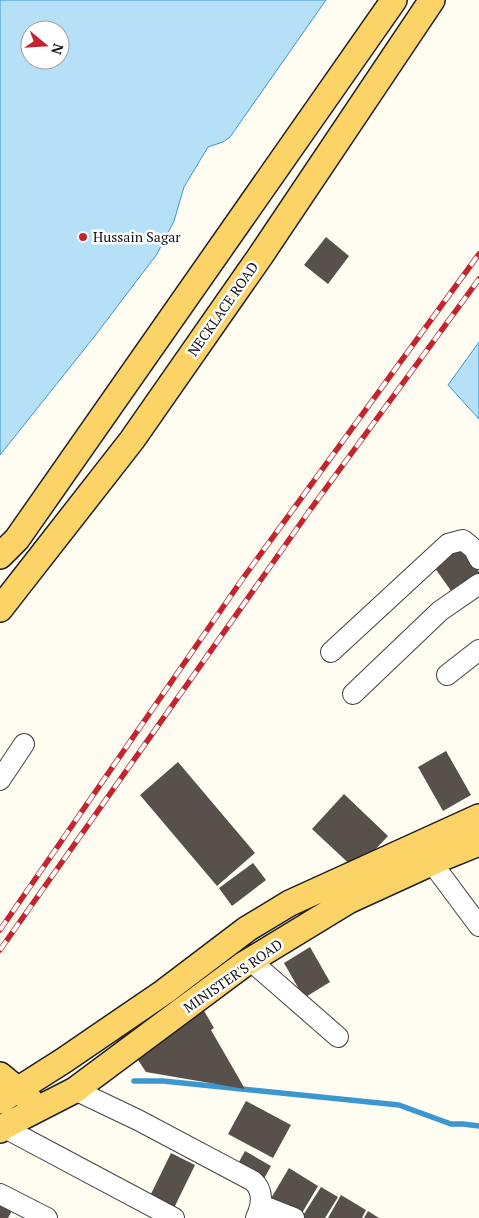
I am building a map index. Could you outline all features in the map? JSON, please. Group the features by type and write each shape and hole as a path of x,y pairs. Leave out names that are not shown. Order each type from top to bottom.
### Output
{"main road":[{"path":"0,556 17,539 394,0"},
{"name":"NECKLACE ROAD","path":"0,609 132,440 261,255 432,0"},
{"name":"MINISTER'S ROAD","path":"6,1088 63,1061 164,992 247,930 290,902 479,816"},
{"name":"MINISTER'S ROAD","path":"1,1129 75,1090 251,961 348,901 479,843"},
{"path":"6,1088 40,1108"}],"street":[{"path":"331,652 448,544 463,540 474,549 479,559"},
{"path":"353,694 440,611 479,584"},
{"path":"447,675 479,650"},
{"path":"0,780 24,744"},
{"path":"432,863 479,926"},
{"path":"251,961 338,1037"},
{"path":"75,1090 138,1120 253,1180 259,1186 261,1192 258,1211 294,1218"},
{"path":"1,1129 174,1218"},
{"path":"0,1194 47,1218"}],"water":[{"name":"Hussain Sagar","path":"0,0 326,0 230,137 223,142 208,147 184,187 174,221 157,254 0,455"},
{"path":"479,342 479,419 448,385"}],"building":[{"path":"326,237 349,256 328,284 304,265"},
{"path":"460,545 479,572 479,577 454,595 432,564"},
{"path":"446,751 471,795 443,811 418,767"},
{"path":"178,762 255,853 217,886 140,795"},
{"path":"344,794 388,836 356,870 312,829"},
{"path":"253,863 266,880 232,906 219,888"},
{"path":"310,947 330,982 304,998 284,963"},
{"path":"203,1009 214,1028 211,1030 245,1089 146,1072 138,1060"},
{"path":"246,1101 291,1125 273,1158 228,1134"},
{"path":"245,1151 271,1166 261,1184 235,1169"},
{"path":"171,1153 195,1165 174,1208 150,1196"},
{"path":"289,1168 318,1186 299,1218 270,1200"},
{"path":"321,1187 338,1197 325,1218 302,1217"},
{"path":"341,1195 366,1210 362,1218 328,1218"},
{"path":"0,1200 14,1207 8,1218 0,1218"},
{"path":"368,1211 379,1218 364,1218"}],"waterway":[{"path":"134,1081 163,1081 399,1105 451,1124 479,1126"}],"railway":[{"path":"0,930 241,581 479,254"},
{"path":"0,950 310,510 479,279"}],"place":[{"name":"Hussain Sagar","path":"83,237"}]}
